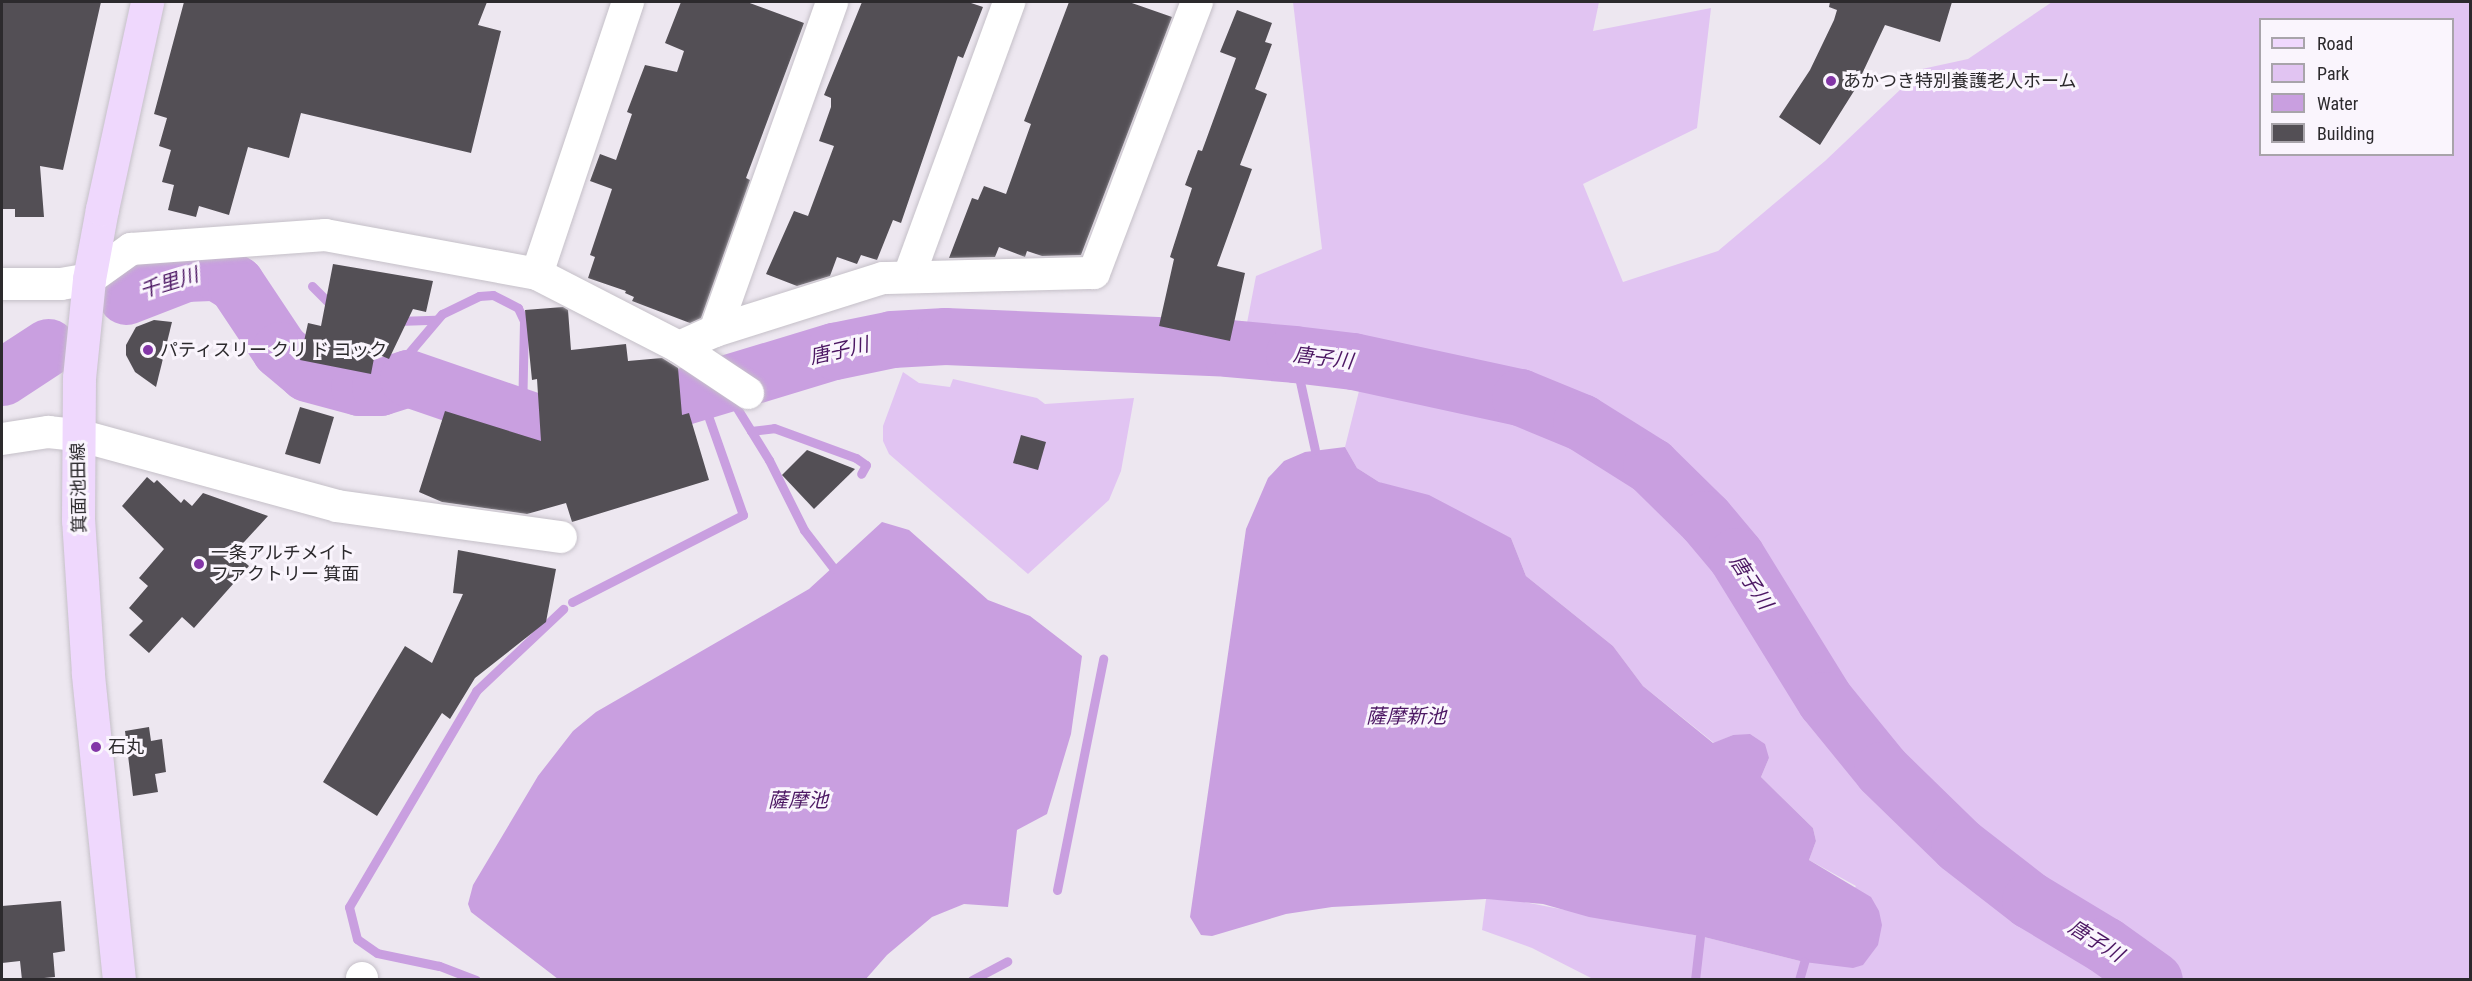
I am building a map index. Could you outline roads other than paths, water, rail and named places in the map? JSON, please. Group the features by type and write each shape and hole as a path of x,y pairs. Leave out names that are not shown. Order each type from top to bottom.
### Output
{"main road":[{"name":"箕面池田線","path":"119,980 88,673 78,520 79,378 89,279 125,89 147,2"}],"street":[{"path":"537,274 628,2"},
{"path":"715,332 832,2"},
{"path":"909,276 1009,2"},
{"path":"679,347 715,332 883,278 1094,273 1197,2"},
{"path":"2,284 61,284 89,279 131,249 325,235 537,274 679,347 748,393"},
{"path":"2,439 48,432 78,435 337,506 561,537"}],"water":[{"name":"薩摩新池","path":"1345,447 1357,468 1379,482 1429,495 1511,538 1526,576 1613,646 1643,686 1713,743 1733,735 1750,734 1765,744 1769,758 1761,777 1813,828 1816,841 1809,860 1871,897 1879,911 1882,925 1878,945 1863,965 1853,968 1804,962 1700,936 1589,917 1543,904 1486,899 1332,907 1286,914 1212,936 1201,935 1190,917 1246,529 1268,478 1284,461 1305,452"},
{"name":"薩摩池","path":"882,522 909,530 988,600 1030,616 1082,656 1071,734 1047,814 1017,830 1008,907 964,904 932,917 887,955 865,980 558,979 471,912 468,904 473,885 538,776 573,731 596,712 809,589"}],"waterway":[{"name":"唐子川","path":"126,296 185,273 217,272 236,284 280,350 307,373 359,387 380,387 408,378 565,432 834,351 892,339 945,336 1228,348 1294,354 1353,361 1520,397 1581,422 1651,466 1705,519 1736,556 1825,700 1882,770 1959,845 2030,900 2105,945 2154,980"},
{"path":"312,286 333,307"},
{"path":"380,387 442,314 479,296 493,295 518,308 524,321 522,416"},
{"path":"398,321 435,320"},
{"name":"千里川","path":"2,377 48,347"},
{"path":"1294,354 1315,450"},
{"path":"727,392 769,460 804,530 834,569"},
{"path":"572,602 743,515 700,393"},
{"path":"751,431 774,428 856,458 866,465 861,474"},
{"path":"476,980 439,966 377,953 357,939 349,907 476,691 563,609"},
{"path":"1057,890 1103,659"},
{"path":"1695,980 1700,936"},
{"path":"972,980 1007,961"},
{"path":"1799,980 1804,962"}],"place":[{"name":"あかつき特別養護老人ホーム","path":"1831,81"},
{"name":"パティスリー クリ ド コック","path":"148,350"},
{"name":"一条アルチメイト ファクトリー 箕面","path":"199,564"},
{"name":"石丸","path":"96,747"}]}
